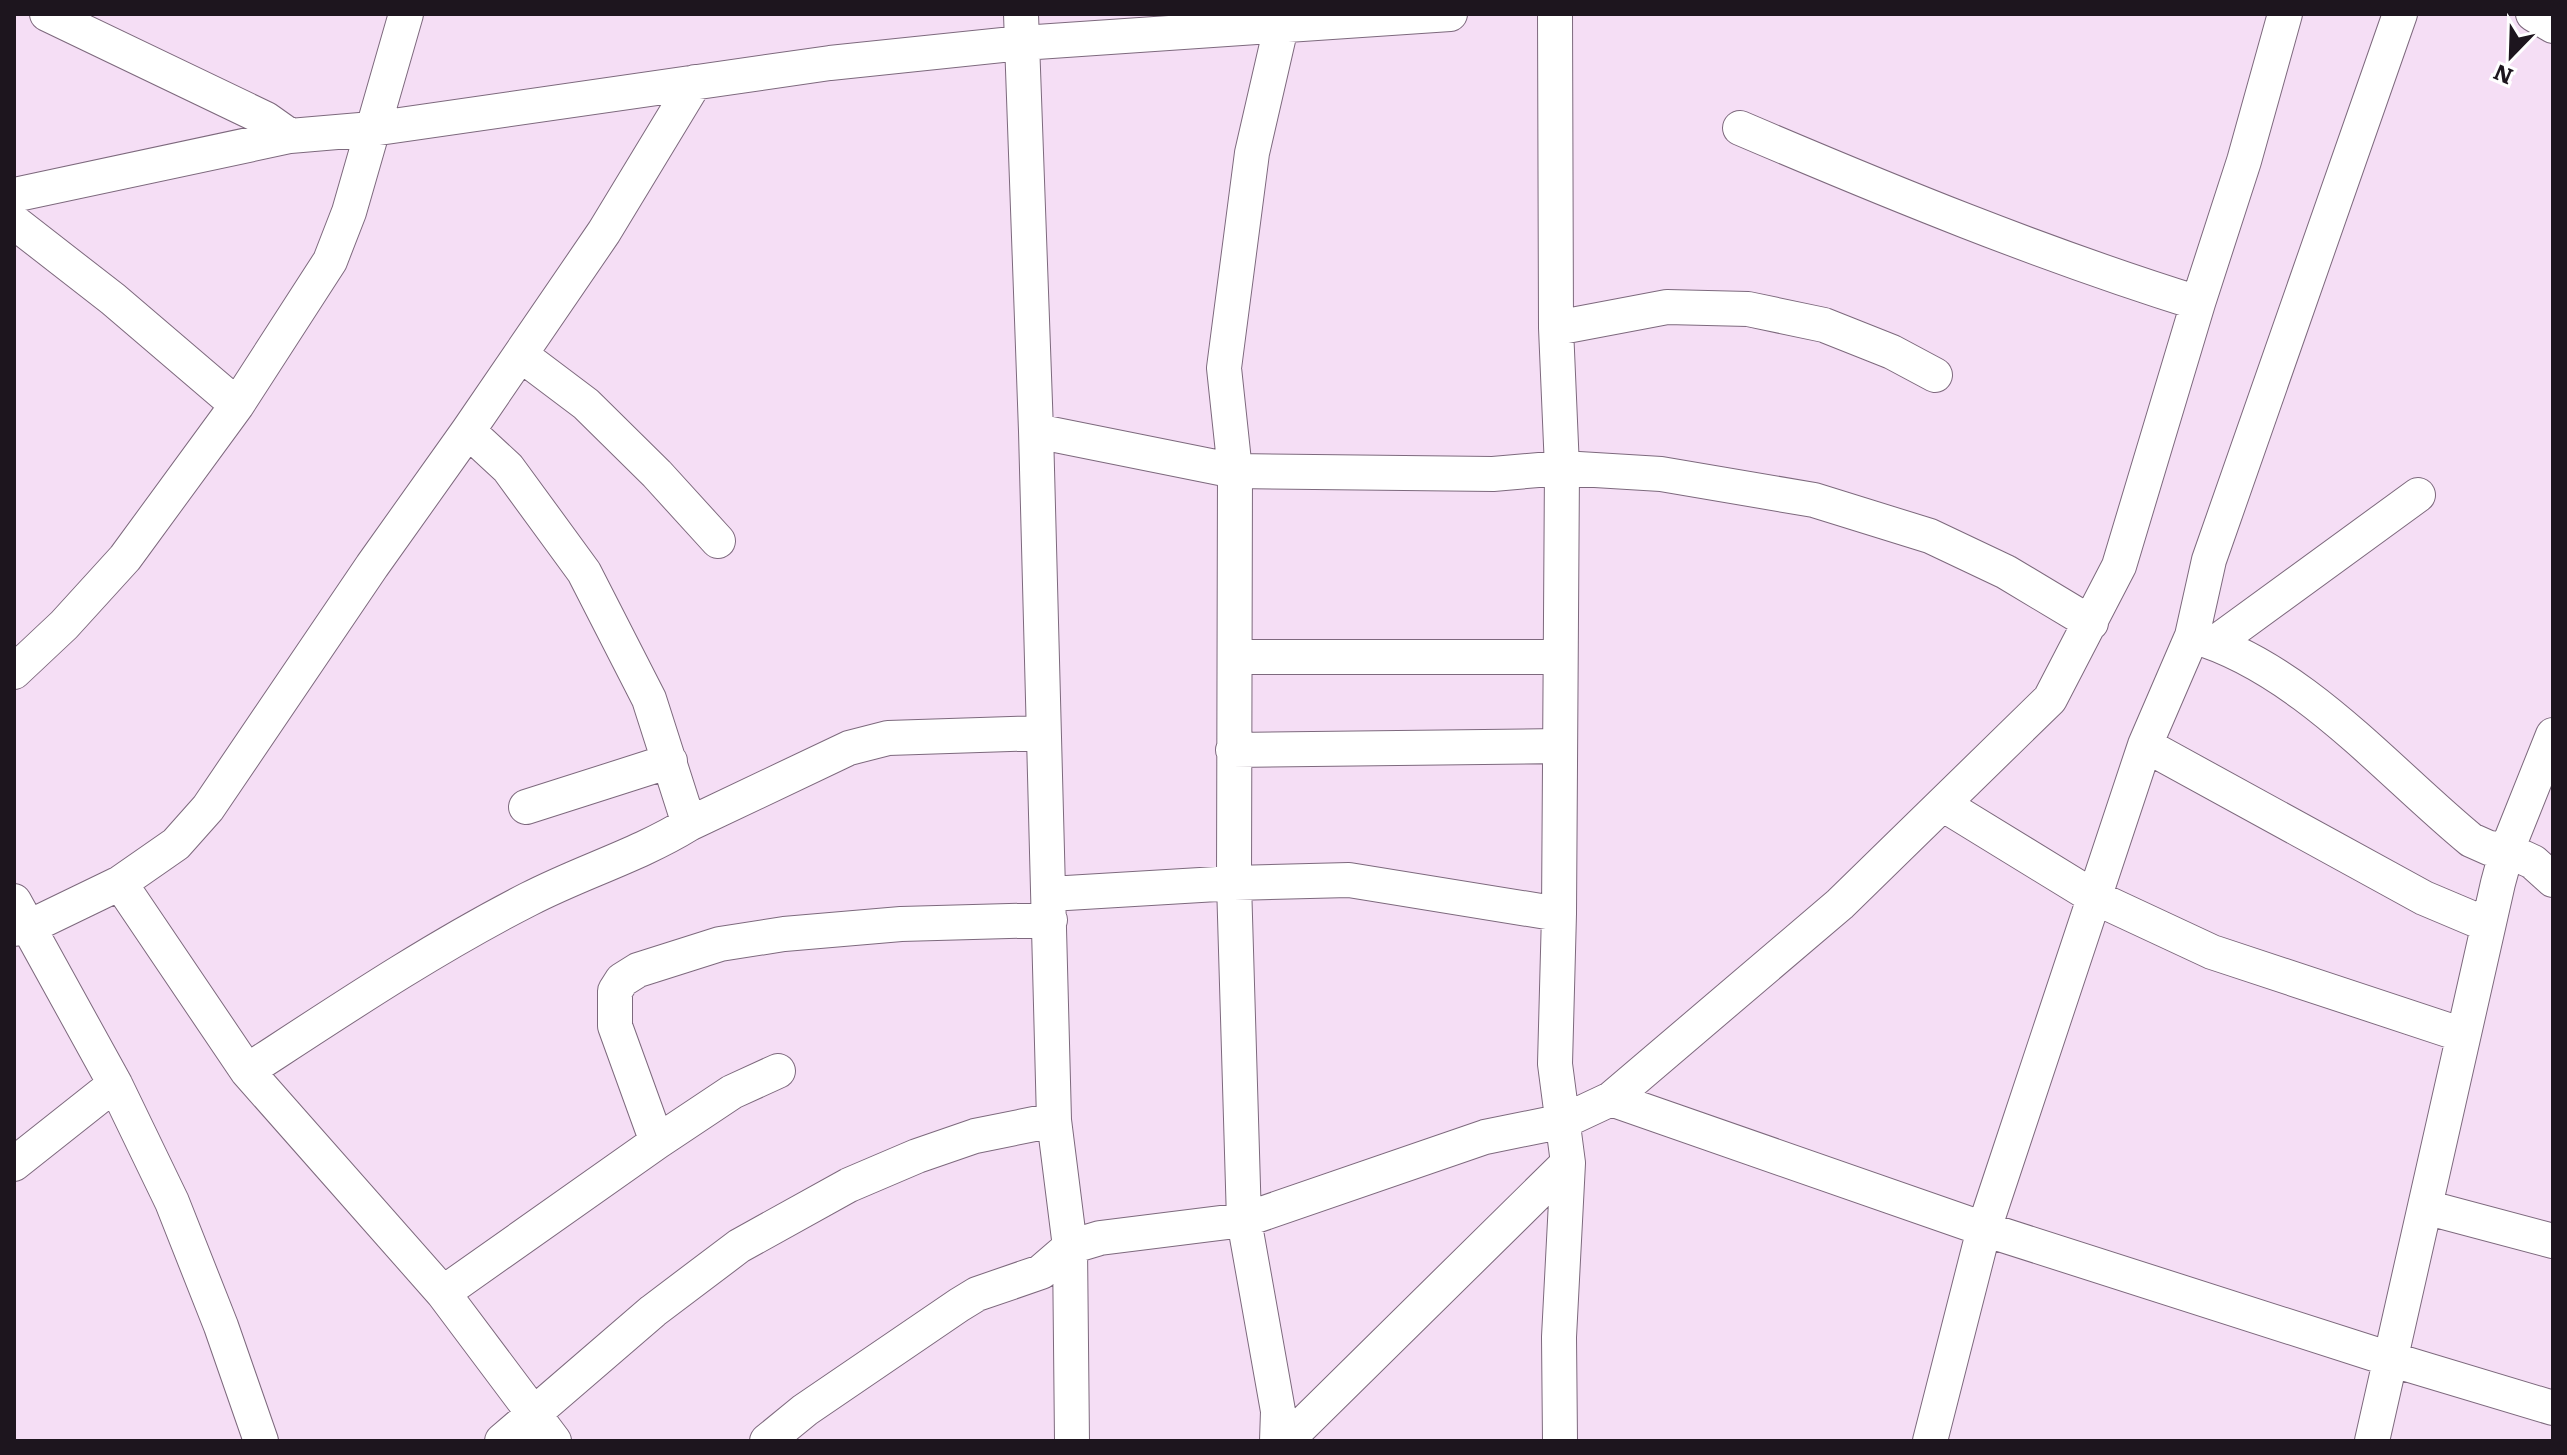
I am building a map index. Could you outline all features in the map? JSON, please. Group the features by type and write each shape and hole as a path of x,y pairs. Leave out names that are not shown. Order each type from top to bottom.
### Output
{"street":[{"path":"47,14 266,119 290,136"},
{"path":"14,672 64,625 125,558 237,405 330,261 349,212 406,14"},
{"path":"14,195 290,136 372,129 830,63 1022,28 1281,27 1450,14"},
{"path":"1555,14 1556,328 1562,468 1555,1064 1568,1163 1559,1337 1560,1441"},
{"path":"767,1441 805,1410 959,1305 977,1294 1041,1272 1070,1247 1100,1238 1244,1220 1485,1137 1564,1121 1611,1099 1840,904 2050,699 2091,623 2119,566 2244,161 2285,14"},
{"path":"1930,1441 1984,1229 2145,745 2204,640 2209,560 2400,14"},
{"path":"2533,14 2553,26"},
{"path":"1277,1441 1278,1411 1244,1220 1234,883 1235,471 1224,368 1252,153 1281,27"},
{"path":"1022,28 1054,1120 1070,1247 1072,1441"},
{"path":"261,1441 221,1326 172,1202 115,1084 19,919 120,883 176,844 208,808 604,232 695,82"},
{"path":"1740,128 1993,232 2120,279 2198,303"},
{"path":"14,222 113,299 237,405"},
{"path":"1556,328 1667,307 1748,309 1824,325 1892,352 1935,375"},
{"path":"521,355 586,404 657,474 718,541"},
{"path":"468,431 508,468 584,572 649,699 689,824"},
{"path":"1036,431 1235,471 1493,474 1562,468 1661,474 1814,500 1930,536 2006,572 2091,623"},
{"path":"2204,640 2418,495"},
{"path":"2204,640 2291,685 2344,726 2471,840 2489,848 2507,850 2533,862 2553,880"},
{"path":"1236,657 1559,657"},
{"path":"247,1071 397,973 530,899 668,837 837,753 888,738 1043,733"},
{"path":"2372,1441 2507,850 2553,735"},
{"path":"2145,745 2424,898 2488,925"},
{"path":"1233,750 1560,746"},
{"path":"526,807 670,761"},
{"path":"1944,805 2094,897 2212,952 2463,1035"},
{"path":"657,1142 615,1026 615,991 622,980 638,970 720,944 1234,883 1349,880 1559,914"},
{"path":"120,883 247,1071 443,1293 554,1441"},
{"path":"443,1293 732,1092 778,1071"},
{"path":"14,1164 115,1084"},
{"path":"1611,1099 1984,1229 2553,1408"},
{"path":"502,1441 653,1311 739,1246 849,1185 917,1156 975,1136 1054,1120"},
{"path":"1286,1441 1568,1163"},
{"path":"2425,1207 2553,1241"}]}
